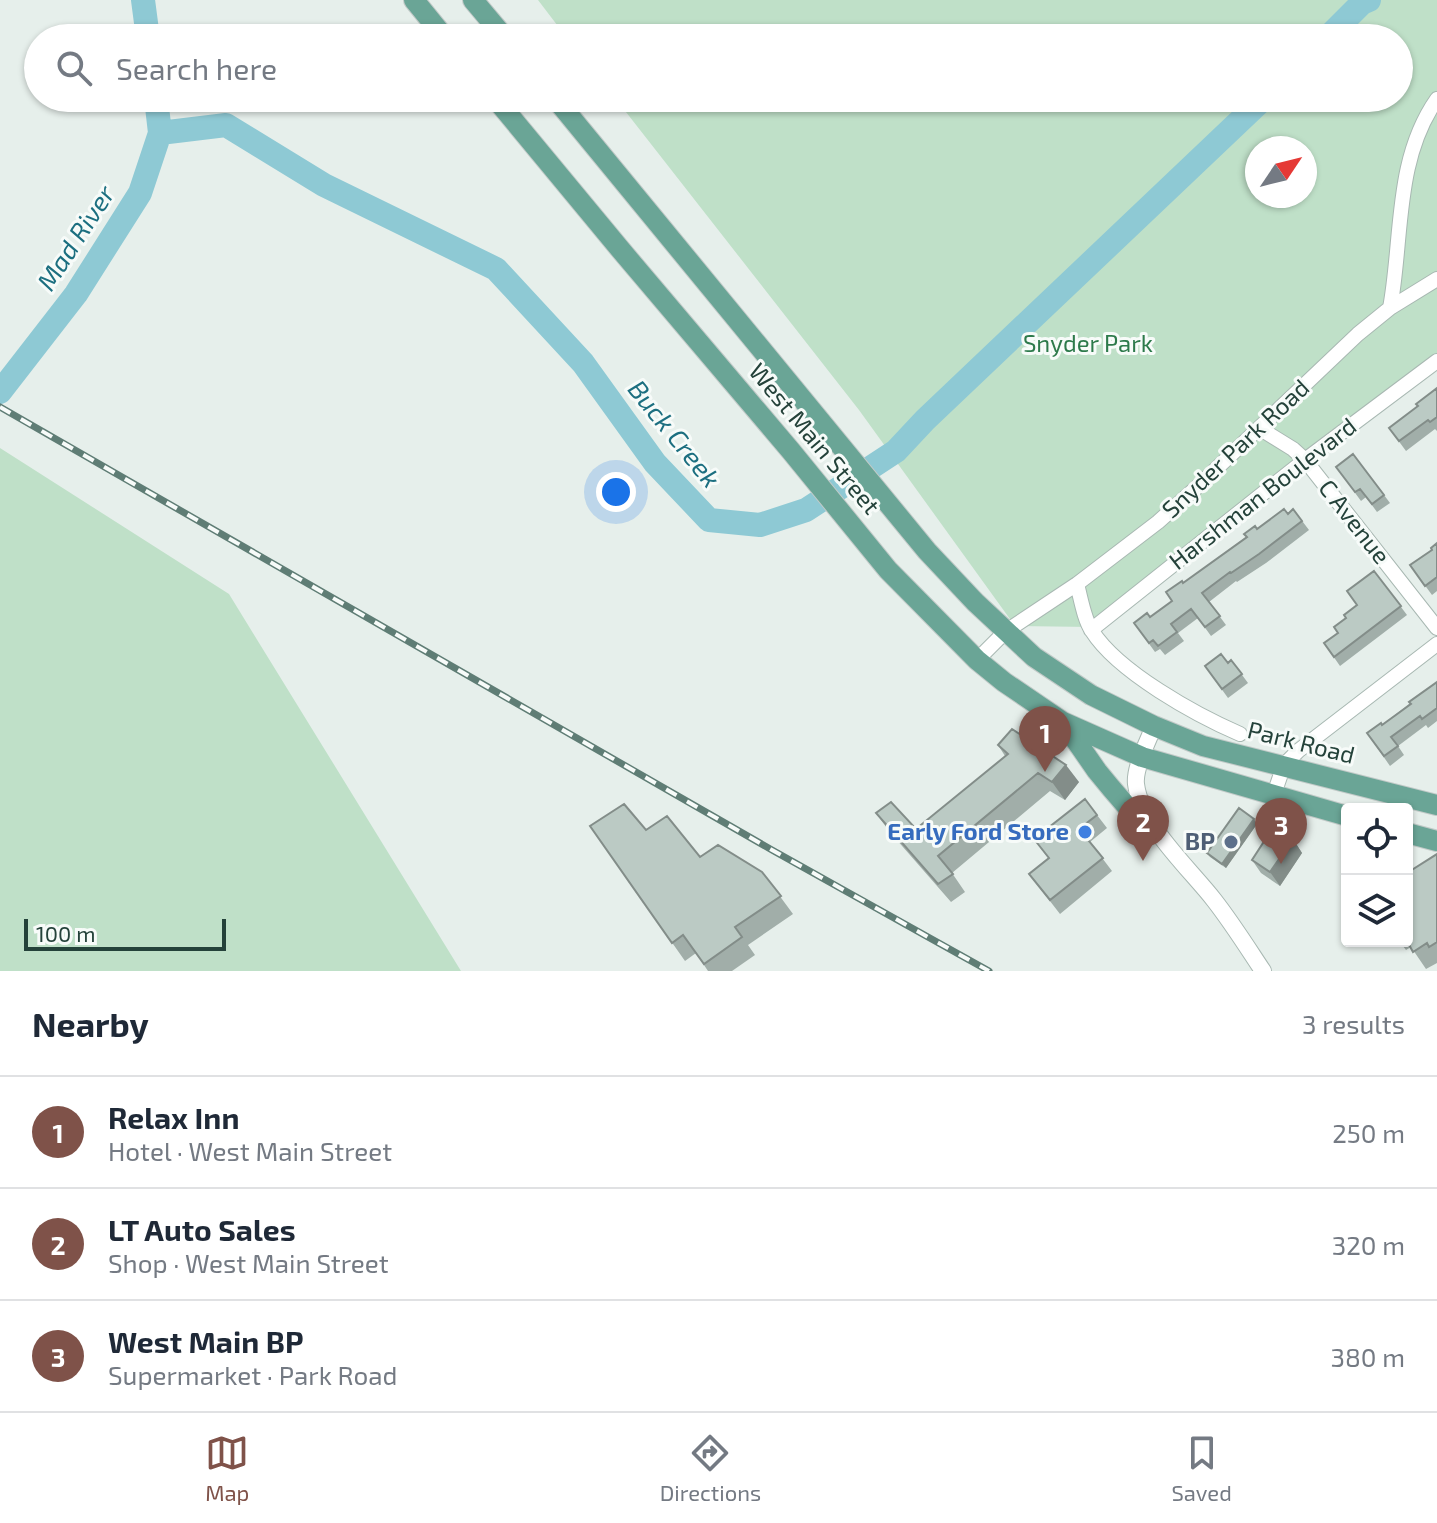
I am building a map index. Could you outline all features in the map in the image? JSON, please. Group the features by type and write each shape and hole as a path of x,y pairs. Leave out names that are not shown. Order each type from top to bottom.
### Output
{"main road":[{"path":"414,0 434,24"},
{"path":"473,0 493,24"},
{"name":"West Main Street","path":"507,112 888,570 977,660 1004,682 1063,722 1142,757"},
{"name":"West Main Street","path":"567,112 927,551 1005,632 1034,657 1091,695 1154,726"},
{"path":"1063,722 1111,788 1136,817 1152,826"},
{"name":"Park Road","path":"1154,726 1203,746 1437,805"},
{"path":"1142,757 1341,814"},
{"path":"1413,835 1437,841"}],"street":[{"path":"1390,308 1405,183 1412,151 1437,99"},
{"name":"Snyder Park Road","path":"1077,584 1158,522 1358,334 1390,308 1437,279"},
{"name":"Harshman Boulevard","path":"1091,630 1305,460 1437,361"},
{"name":"C Avenue","path":"1259,428 1305,460 1437,628"},
{"path":"977,660 1005,632 1077,584"},
{"name":"Park Road","path":"1077,584 1091,630 1106,648 1162,693 1240,734"},
{"path":"1274,794 1284,765 1298,751 1437,644"},
{"path":"1154,726 1135,781 1139,798 1152,826 1215,901 1263,971"}],"green space":[{"name":"Snyder Park","path":"538,0 1437,0 1437,365 1092,627 1015,626 859,410 626,112 1413,112 1413,24 556,24"},
{"path":"0,448 229,594 461,971 0,971"}],"building":[{"path":"1437,388 1437,417 1399,441 1389,428"},
{"path":"1353,454 1384,495 1372,504 1360,489 1355,492 1336,467"},
{"path":"1284,509 1288,514 1293,509 1302,521 1202,593 1220,616 1205,627 1191,609 1171,624 1177,632 1158,646 1153,640 1149,643 1134,623 1147,613 1150,617 1172,601 1166,592 1247,537 1244,534 1255,526 1257,529"},
{"path":"1437,543 1437,577 1425,586 1410,565"},
{"path":"1374,571 1401,606 1334,657 1324,643 1338,633 1334,627 1357,605 1347,591"},
{"path":"1221,654 1228,663 1231,660 1242,674 1222,689 1205,666"},
{"path":"1437,682 1437,708 1391,737 1398,746 1384,756 1367,733 1411,704 1409,702"},
{"path":"1012,729 1066,765 1052,782 1038,773 938,856 953,874 938,884 876,813 891,802 916,829 1008,754 998,745"},
{"path":"1085,799 1097,815 1079,829 1103,858 1050,900 1029,874 1049,858 1034,839"},
{"path":"624,804 646,830 667,816 700,857 718,845 762,872 781,896 735,927 742,937 704,964 683,935 672,943 590,826"},
{"path":"1239,808 1254,819 1222,864 1207,853"},
{"path":"1274,826 1293,839 1270,872 1252,860"},
{"path":"1437,854 1437,942 1429,947 1427,943 1413,952 1410,947 1413,947 1413,869"}],"waterway":[{"name":"Mad River","path":"143,0 146,24"},
{"name":"Buck Creek","path":"1341,24 1369,0"},
{"name":"Mad River","path":"0,392 76,294 140,193 160,133 158,112"},
{"name":"Buck Creek","path":"160,133 226,125 324,185 496,269 583,363 655,463 709,520 760,525 806,510 896,451 1249,112"}],"railway":[{"path":"0,407 989,971"}],"place":[{"name":"Relax Inn","path":"1045,772"},
{"name":"Early Ford Store","path":"1085,832"},
{"name":"BP","path":"1231,842"},
{"name":"LT Auto Sales","path":"1143,861"},
{"name":"West Main BP","path":"1281,864"}]}
